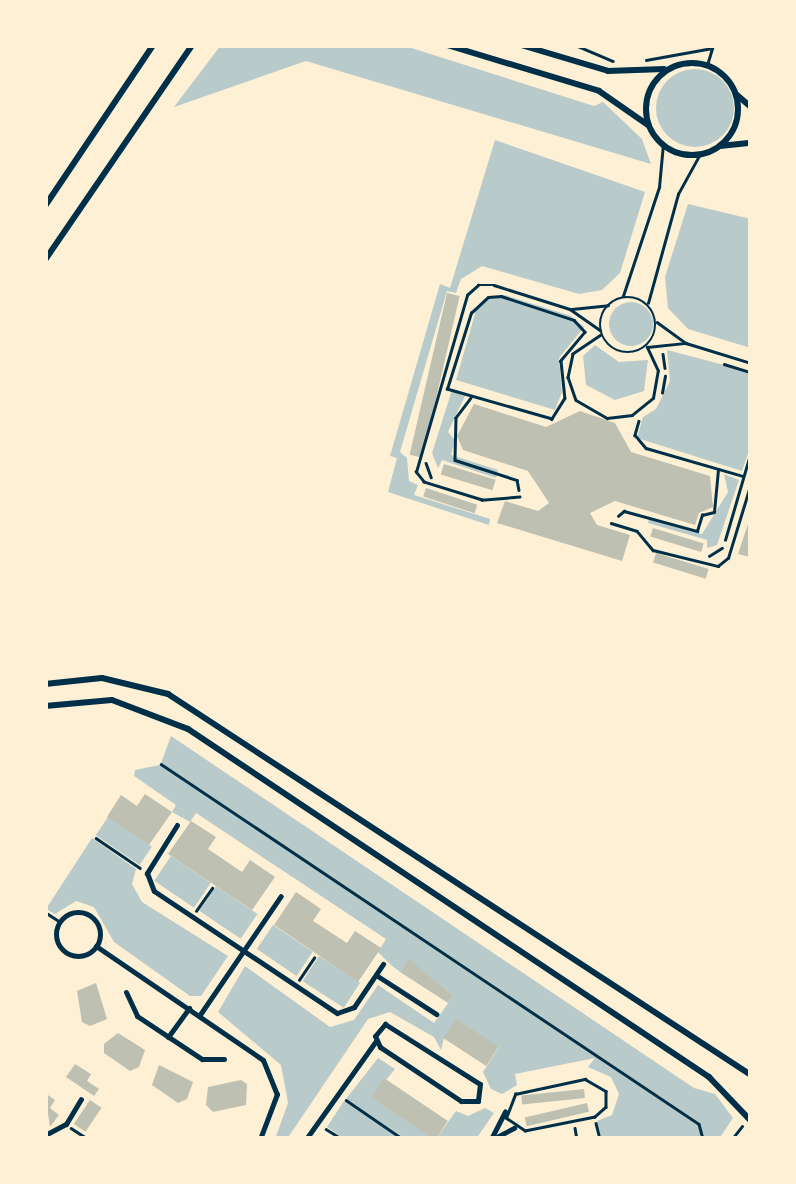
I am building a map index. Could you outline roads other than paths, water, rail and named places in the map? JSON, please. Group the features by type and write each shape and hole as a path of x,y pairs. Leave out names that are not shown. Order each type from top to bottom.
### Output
{"street":[{"path":"45,206 153,45"},
{"path":"45,260 192,45"},
{"path":"448,45 614,97 663,144 700,154 718,146 751,143"},
{"path":"521,45 628,74 680,64 707,65 751,107"},
{"path":"651,129 650,90 680,64"},
{"path":"718,146 734,128 736,94"},
{"path":"45,684 102,678 168,694 751,1075"},
{"path":"45,706 112,700 164,715 709,1078 750,1119"},
{"path":"177,825 148,873 148,887 192,917 343,1013 383,964"},
{"path":"199,1016 280,896"},
{"path":"45,943 58,944 80,956 96,946 100,931 93,918 72,912 60,921 58,944"},
{"path":"96,946 189,1008 270,1070 276,1107 260,1139"},
{"path":"376,975 436,1014"},
{"path":"126,992 137,1016 202,1059 224,1059"},
{"path":"168,1037 189,1008"},
{"path":"306,1139 376,1041 380,1026 395,1026 480,1084 482,1096 466,1104 376,1041"},
{"path":"45,1135 66,1124 82,1099"},
{"path":"492,1139 505,1111"},
{"path":"492,1139 514,1128"}],"lane":[{"path":"622,298 659,188 663,144"},
{"path":"700,154 678,194 648,304 656,322 686,343 751,363"},
{"path":"520,497 488,502 419,478 416,460 472,289 494,285 570,309 624,354 646,347 686,343"},
{"path":"570,309 608,305 622,298 648,304"},
{"path":"608,305 600,332 573,354 568,377 576,400 607,418 632,415 652,398 658,371 646,347 656,322"},
{"path":"611,523 637,531 652,550 705,566 728,558 751,483"},
{"path":"594,1080 608,1099 595,1117 573,1122 514,1128 505,1111 516,1094 594,1080"}]}
